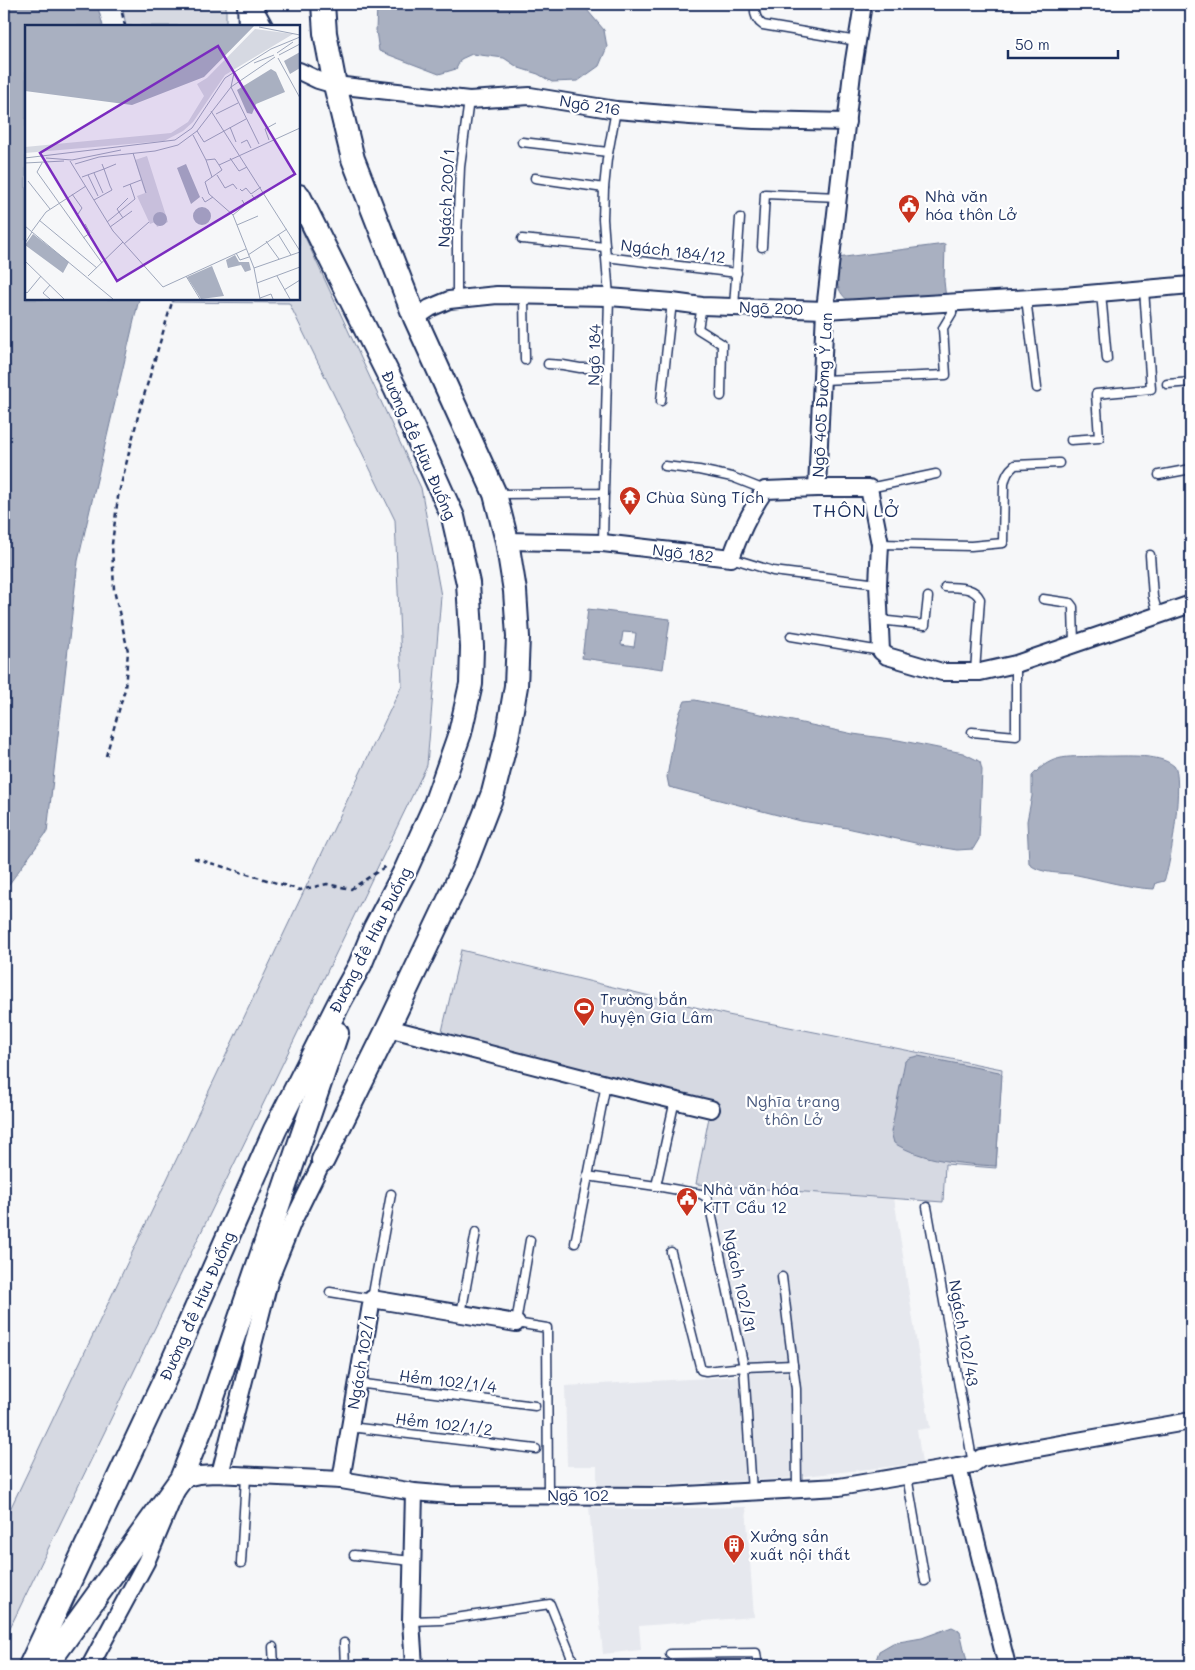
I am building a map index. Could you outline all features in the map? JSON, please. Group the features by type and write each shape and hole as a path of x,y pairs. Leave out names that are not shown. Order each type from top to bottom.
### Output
{"main road":[{"path":"250,25 251,4"},
{"path":"323,4 325,33 334,85 353,159 415,318 495,494 507,541 516,591 518,636 516,686 507,738 493,793 463,870 324,1160"},
{"name":"Đường đê Hữu Đuống","path":"30,1666 163,1383 275,1130 360,965 375,928 409,862 434,807 460,733 471,684 472,648 468,582 453,517 395,388 300,198"},
{"path":"46,1666 181,1479 208,1412 360,965"}],"street":[{"path":"251,4 263,25"},
{"name":"Ngõ 405 Đường Ỷ Lan","path":"863,4 847,122 826,310 817,488 869,488"},
{"name":"Ngõ 216","path":"300,71 334,85 469,100 530,96 616,110 754,120 847,122"},
{"name":"Ngõ 200","path":"415,318 430,308 449,300 497,296 609,298 702,306 826,310 1101,293 1191,285"},
{"path":"766,490 817,488"},
{"path":"869,488 880,544 878,584 881,651 887,656 942,672 976,672 998,669 1191,604"},
{"name":"Ngõ 182","path":"507,541 603,543 731,558 752,508 766,490"},
{"path":"388,1028 606,1084 711,1108"},
{"path":"220,1474 270,1278 293,1221 324,1160"},
{"name":"Ngách 102/1","path":"341,1480 372,1299 516,1323"},
{"name":"Ngõ 102","path":"181,1479 198,1475 220,1474 341,1480 414,1492 450,1495 668,1496 797,1490 838,1487 965,1466 981,1458 1191,1421"},
{"path":"965,1466 1006,1666"},
{"path":"90,1666 146,1562 181,1479"},
{"path":"414,1492 410,1621 414,1666"}],"lane":[{"path":"755,4 756,18 763,25 857,41"},
{"name":"Ngách 200/1","path":"457,299 460,167 469,100"},
{"name":"Ngõ 184","path":"603,543 609,298 605,247 604,188 608,152 616,110"},
{"path":"522,142 608,152"},
{"path":"535,178 604,188"},
{"path":"762,247 765,194 839,197"},
{"path":"734,307 740,218"},
{"path":"522,239 605,247"},
{"name":"Ngách 184/12","path":"606,258 737,273"},
{"path":"1070,440 1099,438 1096,394 1151,389 1144,289"},
{"path":"1101,293 1107,359"},
{"path":"524,296 525,360"},
{"path":"1026,298 1037,388"},
{"path":"661,401 672,302"},
{"path":"822,380 946,375 943,328 952,313 952,302"},
{"path":"702,306 698,329 722,344 721,396"},
{"path":"548,364 580,368 607,368"},
{"path":"1168,384 1191,382"},
{"path":"880,544 970,546 1003,543 1006,476 1015,465 1059,463"},
{"path":"665,466 699,470 732,477 766,490"},
{"path":"1158,475 1191,469"},
{"path":"869,488 936,474"},
{"path":"495,494 604,493"},
{"path":"1150,555 1153,597 1158,614"},
{"path":"731,558 773,571 878,584"},
{"path":"945,587 972,590 978,593 980,599 976,672"},
{"path":"880,620 925,625 928,597"},
{"path":"1043,599 1070,603 1073,607 1074,644"},
{"path":"791,636 881,651"},
{"path":"972,732 1016,736 1016,664"},
{"path":"575,1243 606,1084"},
{"path":"656,1186 675,1100"},
{"name":"Ngách 102/31","path":"587,1176 701,1194 709,1203 744,1367 752,1492"},
{"path":"330,1292 372,1299 391,1194"},
{"name":"Ngách 102/43","path":"927,1207 965,1466"},
{"path":"461,1314 476,1232"},
{"path":"530,1240 516,1323 547,1328 548,1495"},
{"path":"671,1252 701,1370 793,1365"},
{"path":"782,1277 796,1388 797,1490"},
{"name":"Hẻm 102/1/4","path":"357,1383 536,1406"},
{"name":"Hẻm 102/1/2","path":"350,1427 536,1449"},
{"path":"241,1564 246,1476"},
{"path":"907,1476 925,1581"},
{"path":"354,1556 412,1561"},
{"path":"410,1621 442,1620 550,1604 573,1660"},
{"path":"344,1644 345,1666"},
{"path":"273,1647 274,1666"},
{"path":"670,1654 756,1653 758,1666"}],"path":[{"path":"120,4 125,25"},
{"path":"106,756 125,689 128,651 114,590 112,544 118,498 139,412 173,300"},
{"path":"194,858 300,890 327,884 351,889 392,863 409,862"}],"shaded area":[{"path":"696,1184 894,1198 930,1428 917,1430 922,1463 778,1479 597,1488 597,1466 567,1466 565,1386 742,1376 737,1320 719,1220"},
{"path":"589,1507 632,1509 746,1507 754,1617 639,1626 641,1650 603,1654"}],"green space":[{"path":"122,4 226,4 226,25 126,25"},
{"path":"300,226 421,488 441,596 427,765 4,1640 4,1522 402,685 395,520 289,303 172,302 173,300 300,300"},
{"name":"Nghĩa trang thôn Lở","path":"461,950 728,1015 1002,1069 996,1168 945,1164 943,1202 696,1184 710,1112 440,1040"}],"water":[{"path":"4,4 97,4 103,25 25,25 25,300 139,300 78,561 47,832 4,891"},
{"path":"377,4 582,4 604,30 607,47 599,66 578,81 552,82 538,74 519,68 504,58 472,54 461,59 456,69 439,74 379,51 376,31"},
{"path":"945,244 944,281 946,299 852,303 842,294 837,284 837,258"},
{"path":"588,609 670,619 663,669 582,658","holes":["623,632 636,633 634,647 621,645"]},
{"path":"695,700 853,734 898,740 963,753 980,762 982,770 979,839 973,849 957,850 920,844 847,828 801,821 669,787 667,777 680,712 685,701"},
{"path":"1070,757 1149,757 1174,766 1177,773 1177,803 1170,858 1164,881 1156,883 1154,889 1077,875 1046,872 1029,864 1027,821 1032,796 1032,776 1040,768 1055,760"},
{"path":"918,1056 999,1072 1002,1075 996,1166 957,1163 930,1158 894,1143 891,1132 905,1061"},
{"path":"952,1627 960,1631 968,1666 874,1666 879,1651 893,1643 922,1638"}],"place":[{"name":"Nhà văn hóa thôn Lở","path":"909,224"},
{"name":"Chùa Sùng Tích","path":"630,516"},
{"name":"Trường bắn huyện Gia Lâm","path":"584,1027"},
{"name":"Nhà văn hóa KTT Cầu 12","path":"687,1217"},
{"name":"Xưởng sản xuất nội thất","path":"734,1564"}],"district":[{"name":"THÔN LỞ","path":"856,511"}]}
